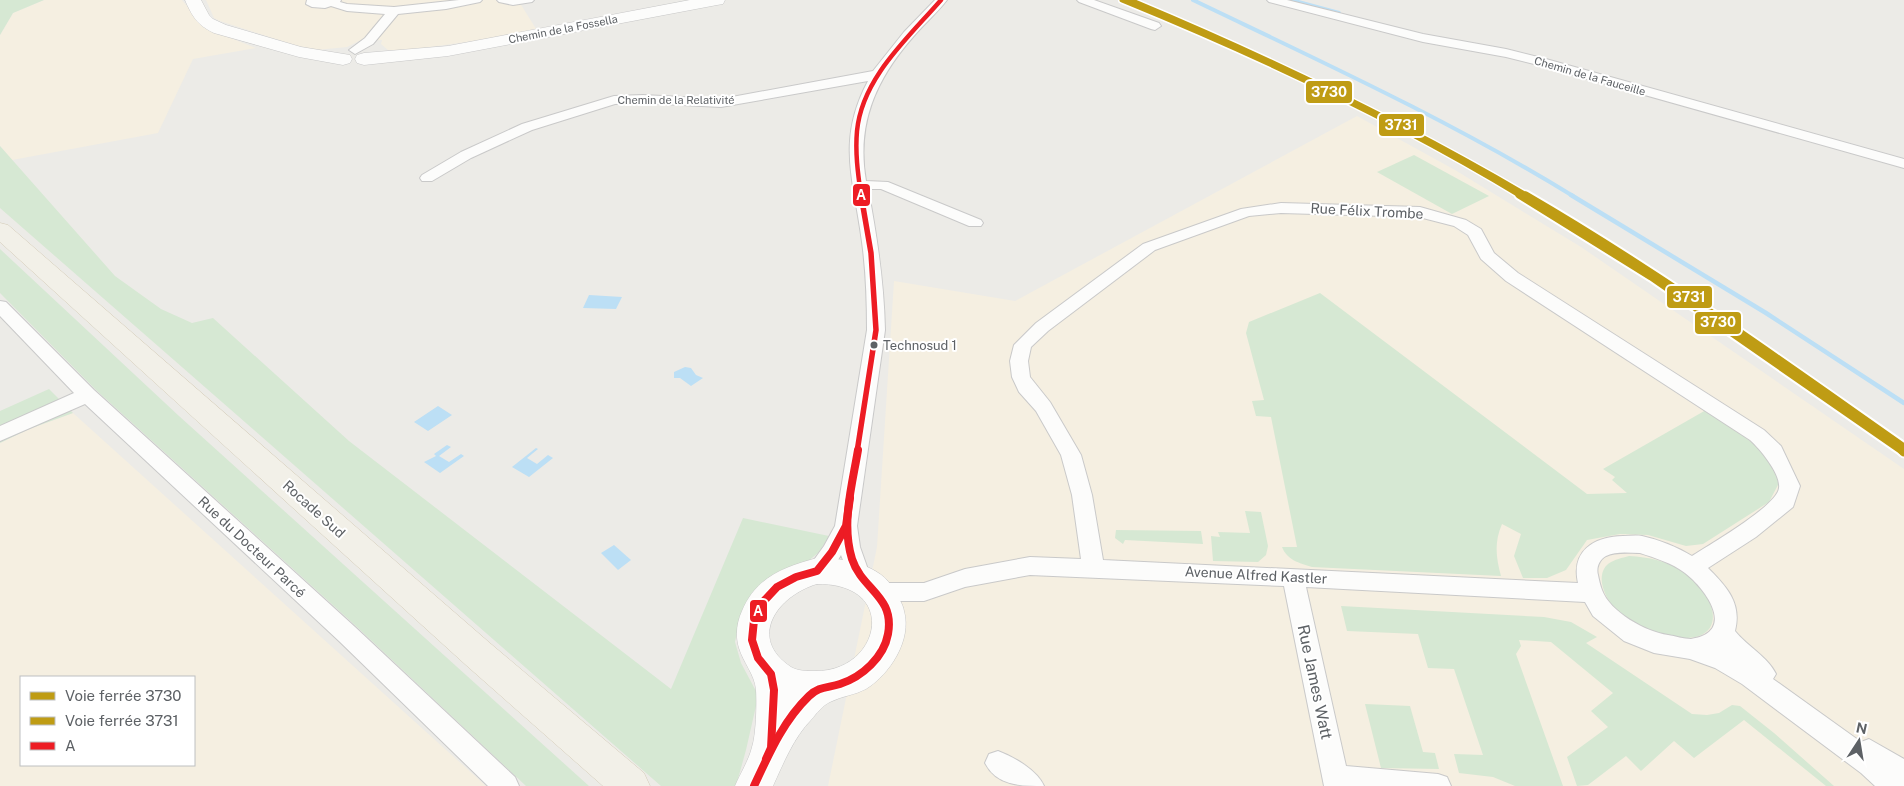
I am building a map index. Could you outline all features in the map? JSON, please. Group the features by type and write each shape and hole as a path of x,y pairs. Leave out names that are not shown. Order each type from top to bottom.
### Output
{"main road":[{"name":"Rocade Sud","path":"0,230 479,655 631,786"}],"street":[{"name":"Chemin de la Fossella","path":"193,0 201,17 207,23 220,29 277,47 316,55 360,52 410,55 448,52 716,0"},
{"path":"314,0 311,2 314,5 333,2 346,7 394,11 486,1"},
{"path":"503,0 513,2 528,0"},
{"path":"924,592 876,597 840,572 818,571 796,576 777,587 763,602 754,620 752,640 758,658 771,674 785,682 802,687 820,688 855,678 870,667 885,646 876,597 849,548 846,526 876,330 876,299 870,242 856,164 856,139 866,97 878,74 908,35 941,0"},
{"path":"1082,0 1155,26"},
{"name":"Chemin de la Fauceille","path":"1273,0 1423,38 1524,57 1904,164"},
{"path":"360,52 394,11"},
{"name":"Chemin de la Relativité","path":"427,178 466,155 527,127 614,100 643,98 721,103 878,74"},
{"path":"860,185 883,185 975,223"},
{"name":"Rue Félix Trombe","path":"1092,568 1082,495 1071,455 1043,407 1026,387 1021,377 1019,361 1022,345 1042,327 1149,247 1246,212 1281,208 1420,212 1460,223 1475,232 1487,256 1512,278 1757,435 1774,451 1790,486 1786,501 1748,531 1693,567"},
{"name":"Rue du Docteur Parcé","path":"0,306 87,395 347,634 506,786"},
{"path":"0,434 87,395"},
{"path":"818,571 832,552 846,526"},
{"path":"1690,649 1717,640 1723,634 1727,617 1719,594 1693,567 1668,553 1640,544 1611,545 1596,551 1588,562 1586,570 1591,593 1602,609 1632,634 1654,643 1690,649 1723,661 1750,676 1862,758 1893,786"},
{"name":"Avenue Alfred Kastler","path":"924,592 965,578 1030,566 1591,593"},
{"name":"Rue James Watt","path":"1293,578 1336,782"},
{"path":"876,597 924,592"},
{"path":"1723,634 1735,649 1754,666 1876,756 1904,773"},
{"path":"771,674 774,690 771,748"},
{"path":"754,786 771,748 796,710 820,688"},
{"path":"998,763 1031,786"},
{"path":"1336,782 1438,786"}],"shaded area":[{"path":"44,0 182,0 205,28 256,48 193,59 158,133 12,160 0,146 0,35 13,13"},
{"path":"206,0 518,0 538,32 408,50 388,50 381,44 382,40 359,41 347,47 316,50 294,45 220,21 214,18"},
{"path":"1357,116 1455,170 1581,247 1904,469 1904,786 828,786 877,547 894,281 1015,301"},
{"path":"73,413 486,786 0,786 0,443 29,429"}],"green space":[{"path":"0,0 44,0 13,13 0,35"},
{"path":"0,146 115,276 161,309 192,323 213,318 349,441 671,689 743,518 829,536 819,552 740,619 735,642 741,663 757,693 756,706 736,786 661,786 0,208"},
{"path":"1414,155 1489,196 1452,214 1377,172"},
{"path":"0,249 179,416 589,786 526,786 357,627 96,390 0,293"},
{"path":"1320,293 1587,494 1627,493 1612,480 1615,477 1603,469 1706,410 1756,445 1774,463 1779,483 1769,502 1703,544 1686,546 1648,535 1620,534 1587,540 1566,570 1547,578 1523,578 1514,556 1521,534 1502,524 1499,531 1497,550 1501,576 1312,567 1298,562 1290,558 1282,547 1297,547 1271,417 1256,416 1252,401 1264,400 1246,333 1249,322"},
{"path":"49,389 73,413 29,429 0,443 0,411"},
{"path":"1245,511 1261,512 1268,546 1266,555 1258,562 1213,561 1211,536 1220,537 1218,532 1250,533"},
{"path":"1116,530 1201,531 1203,544 1125,540 1123,544 1115,538"},
{"path":"1629,556 1644,557 1664,562 1677,568 1696,582 1711,606 1713,617 1710,627 1703,634 1690,638 1659,636 1650,633 1615,610 1604,590 1602,576 1608,564"},
{"path":"1341,606 1544,617 1571,622 1597,637 1586,643 1692,714 1707,715 1719,713 1732,705 1740,706 1834,786 1826,786 1744,720 1694,758 1674,741 1641,771 1626,756 1588,785 1577,786 1567,757 1608,727 1591,711 1613,693 1551,642 1519,640 1521,646 1516,654 1563,786 1515,786 1493,777 1459,773 1454,754 1483,755 1454,669 1428,668 1418,634 1347,631"},
{"path":"1365,704 1410,706 1423,752 1435,753 1439,769 1381,768"}],"water":[{"path":"589,295 622,297 616,309 583,308"},
{"path":"685,367 691,368 696,375 703,378 691,386 680,378 674,378 674,372"},
{"path":"438,406 452,415 428,431 414,422"},
{"path":"447,445 451,447 439,456 449,462 461,454 464,456 440,473 424,462 436,456 434,454"},
{"path":"536,448 538,449 527,458 537,464 548,455 553,458 529,477 512,467"},
{"path":"614,545 631,560 618,570 601,553"}],"waterway":[{"path":"1193,0 1338,69 1433,117 1573,196"},
{"path":"1291,0 1339,13"},
{"path":"1571,195 1766,313 1904,403"}],"rail line":[{"name":"3730","path":"1122,0 1179,23 1293,74 1458,159 1512,190 1651,277 1904,452"},
{"name":"3731","path":"1130,0 1241,47 1350,99 1509,184 1648,270 1904,447"}],"transit line":[{"name":"A","path":"754,786 778,737 801,704 820,688 840,684 861,673 878,656 888,636 889,624 886,606 883,600 863,581 857,571 850,552 846,526 876,330 871,253 856,163 857,129 867,96 884,65 941,0"},
{"name":"A","path":"766,759 771,748 774,690 771,674 758,658 752,640 754,620 763,602 777,587 796,577 817,571 832,552 846,526 850,498"}],"place":[{"name":"Technosud 1","path":"874,345"}]}
